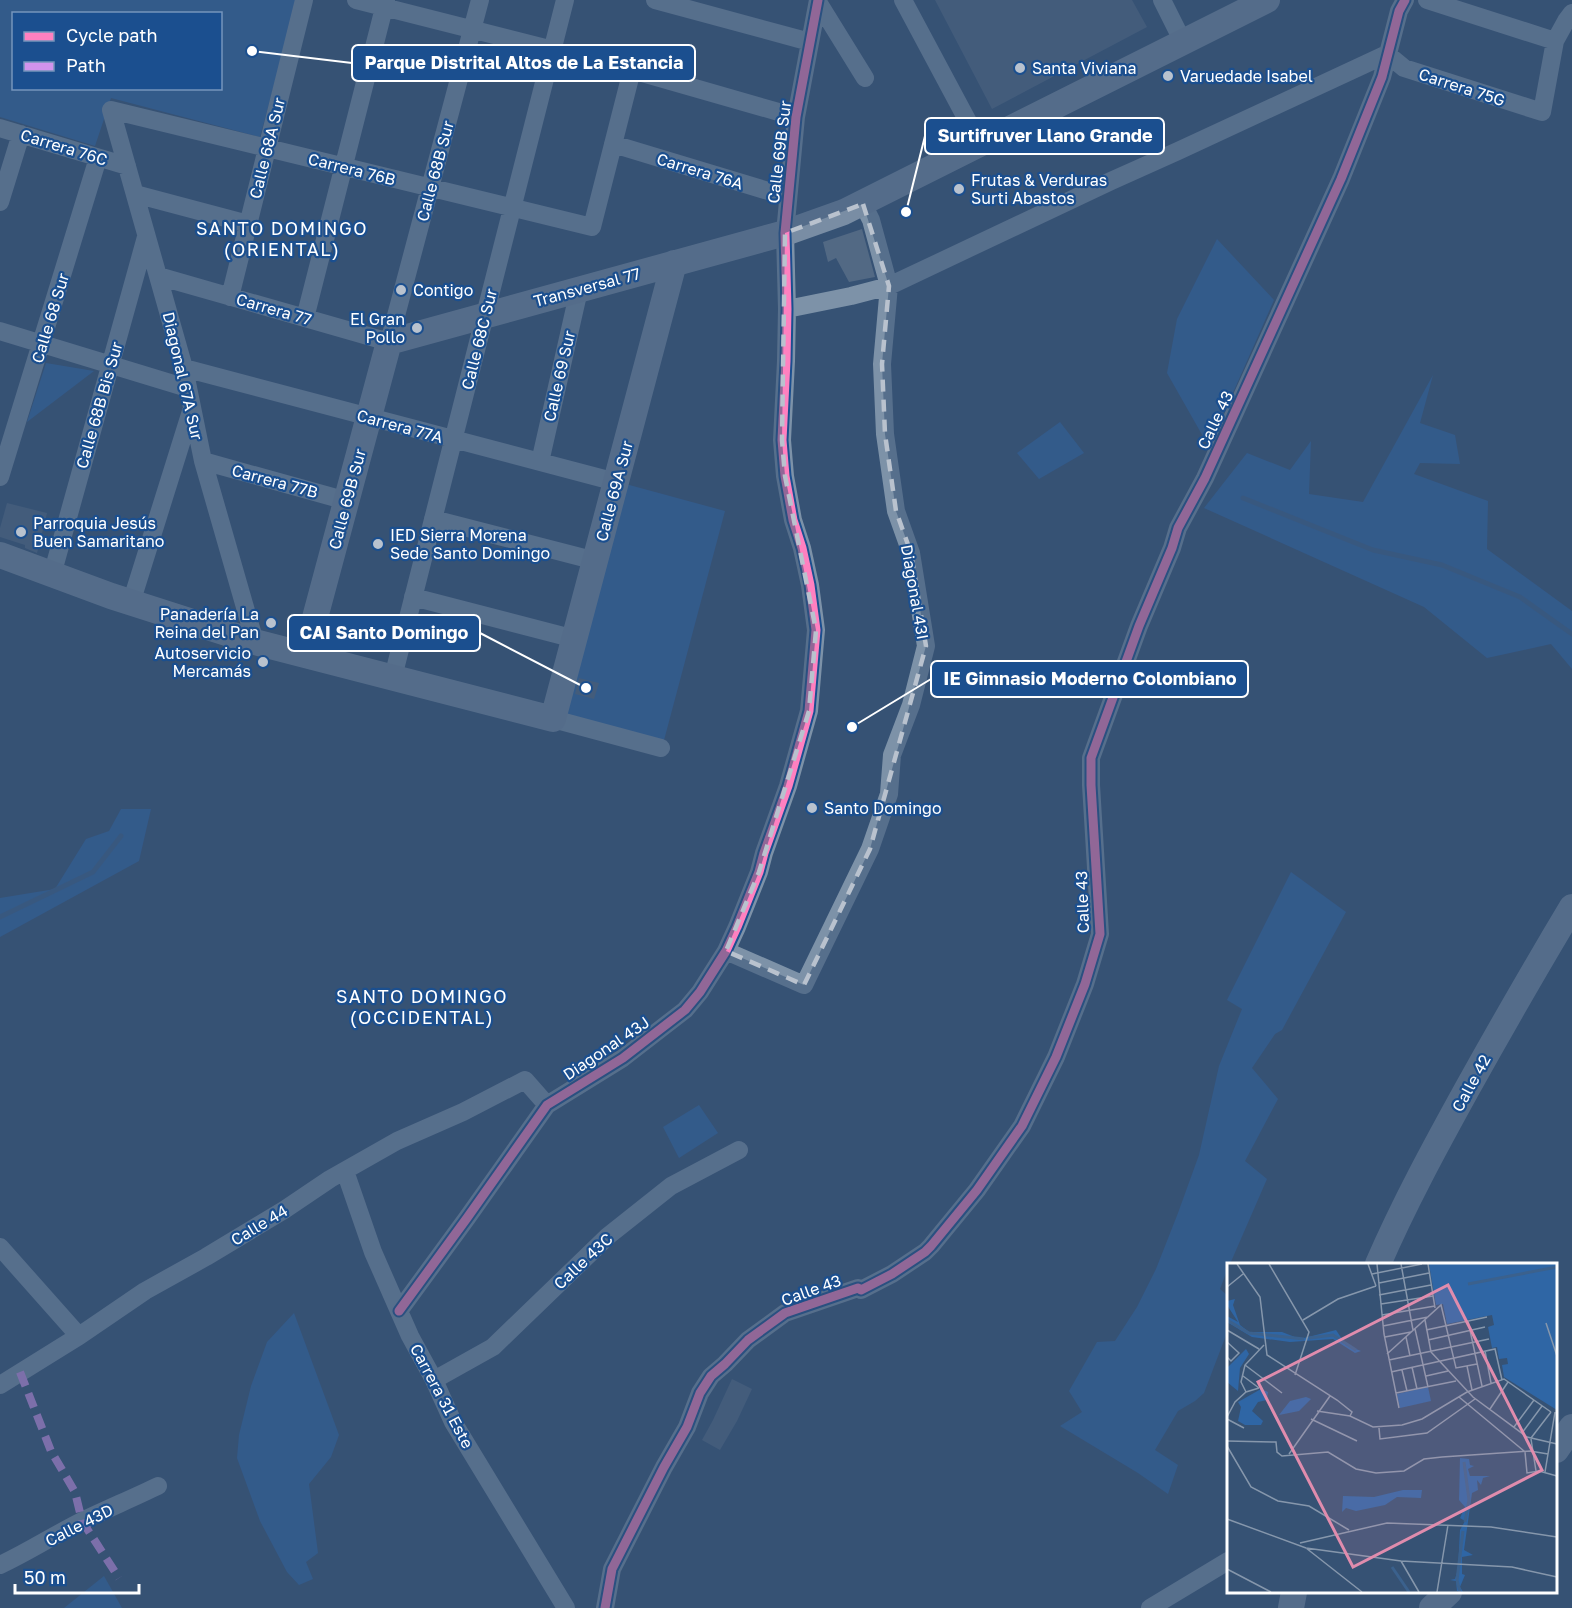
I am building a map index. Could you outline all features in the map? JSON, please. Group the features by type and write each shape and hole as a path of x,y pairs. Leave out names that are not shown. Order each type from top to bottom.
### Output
{"street":[{"name":"Calle 68A Sur","path":"230,297 304,0"},
{"path":"356,0 385,4 632,70 796,117"},
{"name":"Calle 68B Sur","path":"389,342 480,0"},
{"name":"Calle 68C Sur","path":"393,677 565,0"},
{"path":"655,0 810,42"},
{"path":"903,0 980,144"},
{"path":"1162,0 1184,42"},
{"name":"Calle 43","path":"605,1608 612,1569 687,1427 700,1393 711,1376 748,1340 785,1312 858,1288 861,1290 892,1274 925,1252 977,1190 1022,1126 1056,1057 1085,984 1100,934 1091,758 1139,626 1172,548 1178,528 1205,478 1341,179 1382,77 1399,11 1405,0"},
{"path":"1427,0 1555,41 1572,13"},
{"path":"818,1 865,78"},
{"name":"Calle 69B Sur","path":"788,786 809,711 816,630 810,585 793,520 783,458 787,309 785,233 796,117 818,1"},
{"name":"Transversal 77","path":"389,342 785,233 844,212 1184,42 1258,2"},
{"path":"305,318 385,4"},
{"name":"Carrera 75G","path":"1387,54 1404,68 1542,112 1555,41"},
{"path":"787,309 889,286 1387,54"},
{"path":"613,144 632,70"},
{"name":"Carrera 76B","path":"111,110 592,227 613,144"},
{"name":"Diagonal 67A Sur","path":"111,110 184,368 203,461 255,642"},
{"name":"Carrera 76C","path":"0,128 127,166"},
{"path":"0,202 21,134"},
{"name":"Carrera 76A","path":"613,144 788,197"},
{"name":"Calle 68 Sur","path":"0,477 98,158"},
{"path":"135,194 248,224"},
{"path":"863,204 871,220 889,286"},
{"name":"Calle 68B Bis Sur","path":"52,575 146,235"},
{"name":"Calle 69A Sur","path":"554,719 674,264"},
{"name":"Carrera 77","path":"158,276 389,342"},
{"name":"Diagonal 43I","path":"726,951 804,985 870,849 889,794 892,755 911,705 926,646 911,553 896,511 885,434 882,364 889,286"},
{"name":"Calle 69 Sur","path":"540,462 579,290"},
{"path":"0,331 187,388"},
{"name":"Calle 69B Sur","path":"304,655 389,342"},
{"name":"Carrera 77A","path":"184,368 616,482"},
{"path":"131,603 192,406"},
{"name":"Carrera 77B","path":"203,461 347,501"},
{"path":"433,519 596,561"},
{"path":"0,555 131,603 255,642 661,748"},
{"path":"413,597 575,639"},
{"name":"Diagonal 43J","path":"399,1311 547,1105 623,1058 685,1010 700,992 726,951 759,872 788,786"},
{"name":"Calle 42","path":"1378,1263 1427,1162 1572,907"},
{"name":"Calle 44","path":"0,1385 145,1292 397,1141 463,1112 525,1080 547,1105"},
{"name":"Calle 43C","path":"434,1380 493,1347 608,1236 671,1186 739,1149"},
{"name":"Carrera 31 Este","path":"345,1171 373,1252 410,1336 453,1422 566,1608"},
{"path":"0,1246 79,1336"},
{"path":"1557,1449 1572,1427"},
{"name":"Calle 43D","path":"0,1565 82,1521 158,1486"},
{"path":"1150,1608 1227,1562"},
{"path":"1291,1608 1294,1593"},
{"path":"1432,1608 1448,1593"}],"highlighted area":[{"path":"863,204 889,286 882,364 885,434 896,511 911,553 926,646 870,849 804,985 726,951 759,872 809,711 816,630 785,476 782,440 785,233"}],"shaded area":[{"path":"0,0 297,0 260,137 111,98 95,146 0,117"},
{"path":"1217,239 1274,300 1209,447 1167,373 1177,319"},
{"path":"46,363 94,371 27,422"},
{"path":"1433,375 1420,423 1455,435 1460,464 1420,463 1414,474 1488,501 1487,549 1572,611 1572,669 1551,644 1487,658 1424,607 1204,508 1247,453 1290,470 1311,441 1309,494 1363,502"},
{"path":"1060,422 1084,453 1039,479 1017,453"},
{"path":"622,483 725,511 663,744 559,717"},
{"path":"121,809 151,809 139,861 0,937 0,898 55,889 86,839 109,831"},
{"path":"1291,872 1346,912 1282,1030 1275,1034 1252,1068 1278,1099 1245,1161 1267,1179 1230,1263 1227,1263 1227,1271 1220,1289 1227,1295 1227,1333 1204,1393 1178,1411 1155,1450 1178,1465 1168,1494 1060,1426 1082,1412 1069,1391 1097,1342 1115,1341 1137,1307 1156,1269 1178,1213 1199,1155 1219,1066 1242,1009 1227,1000"},
{"path":"699,1105 718,1133 679,1158 663,1127"},
{"path":"294,1313 339,1435 331,1457 309,1484 318,1553 306,1562 313,1579 299,1585 287,1572 260,1521 237,1458 239,1435 251,1386 267,1342"},
{"path":"104,1576 122,1608 64,1608"}],"building":[{"name":"Santa Viviana","path":"935,0 1132,0 1147,27 992,109"},
{"path":"862,229 875,277 849,282 836,258 828,262 823,242"},
{"name":"Parroquia Jesús Buen Samaritano","path":"7,503 47,513 37,553 25,548 25,545 0,537 0,528"},
{"path":"579,678 599,683 594,699 575,694"},
{"path":"732,1379 752,1389 720,1450 702,1440"}],"waterway":[{"path":"1243,498 1373,550 1442,565 1520,597 1572,634"},
{"path":"0,917 93,872 121,836"}],"marked path":[{"path":"20,1372 51,1451 75,1492 82,1521 119,1578"}],"cycle path":[{"path":"399,1311 547,1105 623,1058 685,1010 700,992 726,951 737,927 759,872 788,786 809,711 816,630 810,585 793,520 785,476 782,440 787,309 785,233 796,117 818,0"},
{"path":"605,1608 612,1569 687,1427 700,1393 711,1376 748,1340 785,1313 858,1288 861,1290 892,1274 925,1252 977,1190 1022,1126 1056,1057 1085,984 1100,934 1091,758 1139,626 1172,548 1178,528 1205,478 1341,179 1382,77 1399,11 1405,0"}],"place":[{"name":"Parque Distrital Altos de La Estancia","path":"252,51"},
{"name":"Santa Viviana","path":"1020,68"},
{"name":"Varuedade Isabel","path":"1168,76"},
{"name":"Frutas & Verduras Surti Abastos","path":"959,189"},
{"name":"Surtifruver Llano Grande","path":"906,212"},
{"name":"Contigo","path":"401,290"},
{"name":"El Gran Pollo","path":"417,328"},
{"name":"Parroquia Jesús Buen Samaritano","path":"21,532"},
{"name":"IED Sierra Morena Sede Santo Domingo","path":"378,544"},
{"name":"Panadería La Reina del Pan","path":"271,623"},
{"name":"Autoservicio Mercamás","path":"263,662"},
{"name":"CAI Santo Domingo","path":"586,688"},
{"name":"IE Gimnasio Moderno Colombiano","path":"852,727"},
{"name":"Santo Domingo","path":"812,808"}],"district":[{"name":"SANTO DOMINGO (ORIENTAL)","path":"282,238"},
{"name":"SANTO DOMINGO (OCCIDENTAL)","path":"422,1006"}]}
